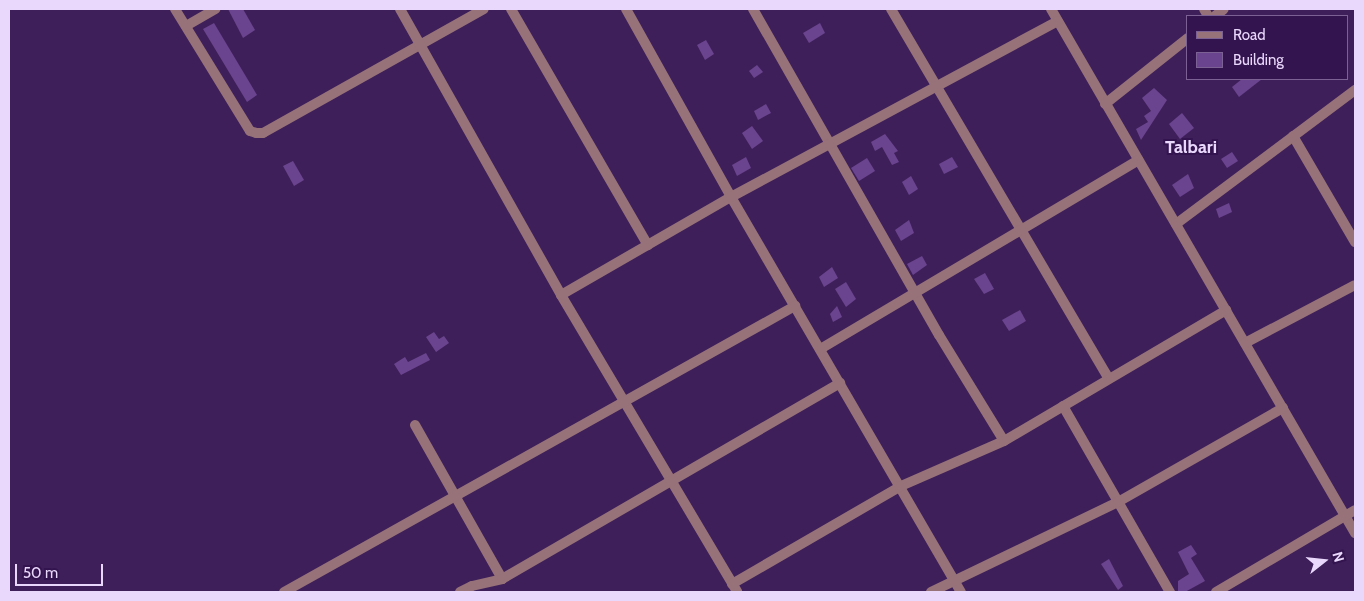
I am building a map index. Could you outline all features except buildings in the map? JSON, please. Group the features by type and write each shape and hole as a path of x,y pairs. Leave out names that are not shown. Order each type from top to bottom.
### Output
{"street":[{"path":"175,9 250,131 256,133 263,132 484,9"},
{"path":"186,26 216,9"},
{"path":"400,9 561,295 735,588 901,486 1004,441 1226,310"},
{"path":"511,9 648,245"},
{"path":"626,9 731,197 822,348 840,383 962,592"},
{"path":"753,9 915,292 1004,441"},
{"path":"891,9 1109,379"},
{"path":"1051,9 1355,533"},
{"path":"561,295 731,197 1058,21"},
{"path":"1105,104 1186,40"},
{"path":"1176,224 1355,90"},
{"path":"1293,136 1355,242"},
{"path":"822,348 1138,160"},
{"path":"1245,343 1355,285"},
{"path":"284,592 626,404 795,306"},
{"path":"460,592 472,586 502,580 840,383"},
{"path":"1063,406 1170,592"},
{"path":"931,592 954,579 1118,502 1283,408"},
{"path":"415,425 457,496 502,580"},
{"path":"1216,592 1355,510"}],"district":[{"name":"Talbari","path":"1191,147"}]}
